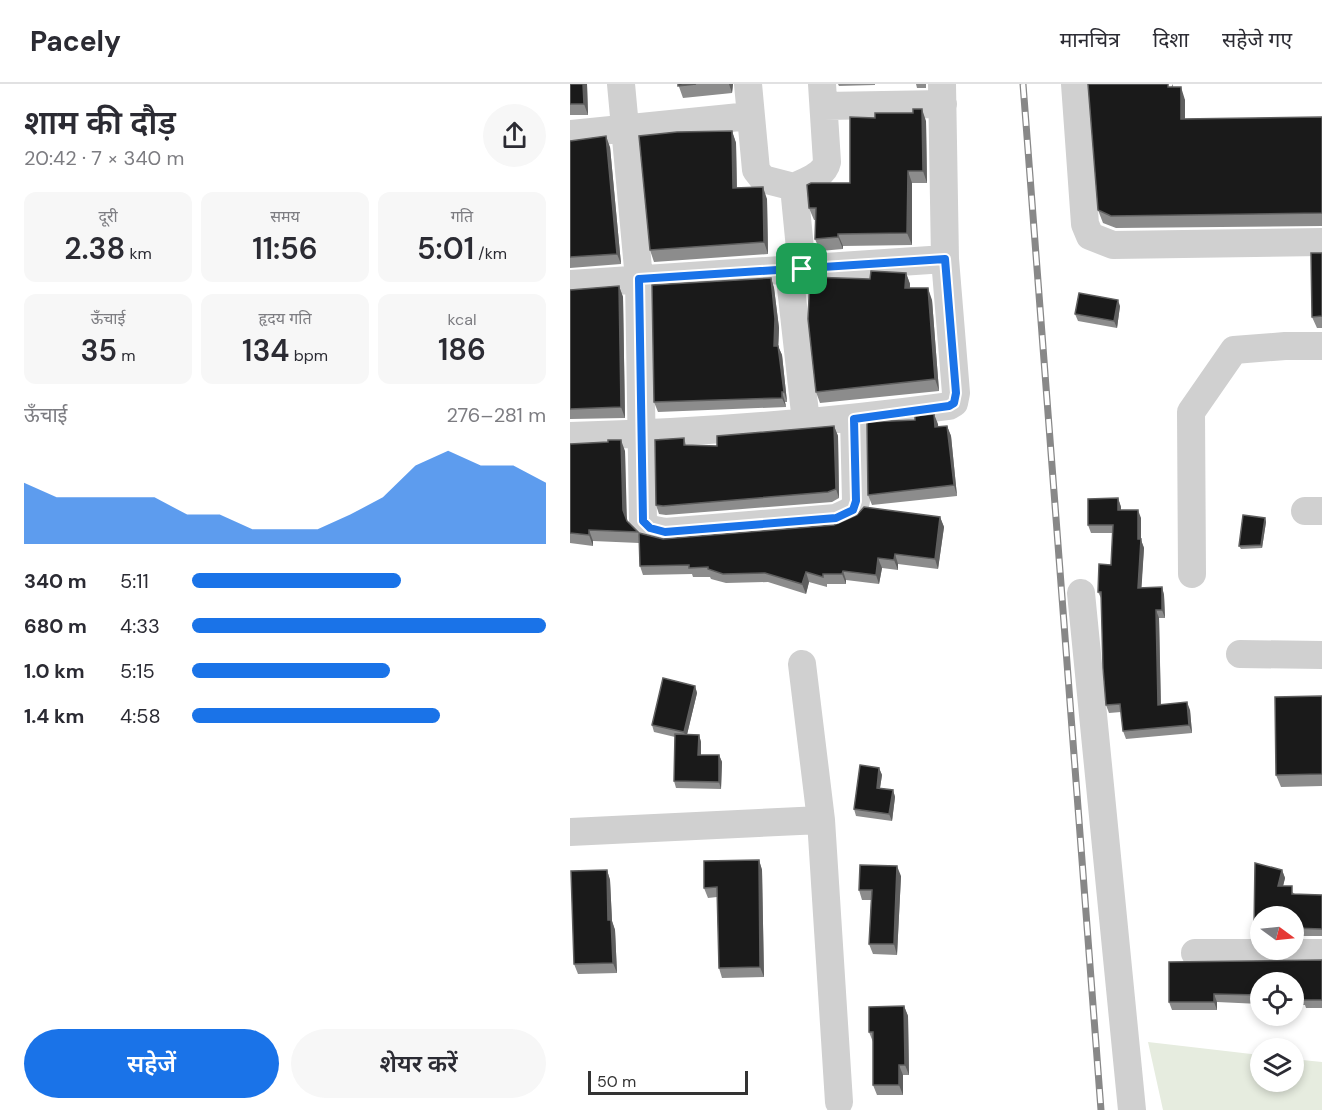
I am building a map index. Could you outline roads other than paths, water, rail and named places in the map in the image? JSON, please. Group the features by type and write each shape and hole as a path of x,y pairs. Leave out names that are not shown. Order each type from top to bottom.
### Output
{"street":[{"path":"621,84 639,279 643,521 650,528 665,532 836,518 853,510 856,501 854,419"},
{"path":"570,436 642,434 854,419 949,406 954,403 956,393 945,259 943,94 823,95 827,162 822,172 794,187 763,179 756,170 748,84"},
{"path":"1075,84 1085,224 1089,236 1113,245 1322,242"},
{"path":"570,134 750,116"},
{"path":"794,187 795,270 806,422"},
{"path":"570,284 945,259"},
{"path":"1192,574 1191,412 1234,350 1322,346"},
{"path":"1081,593 1132,1110"},
{"path":"1240,654 1322,655"},
{"path":"801,664 821,820 839,1102"},
{"path":"570,832 821,820"},
{"path":"1195,953 1322,953"}],"railway":[{"path":"1023,84 1101,1110"}]}
